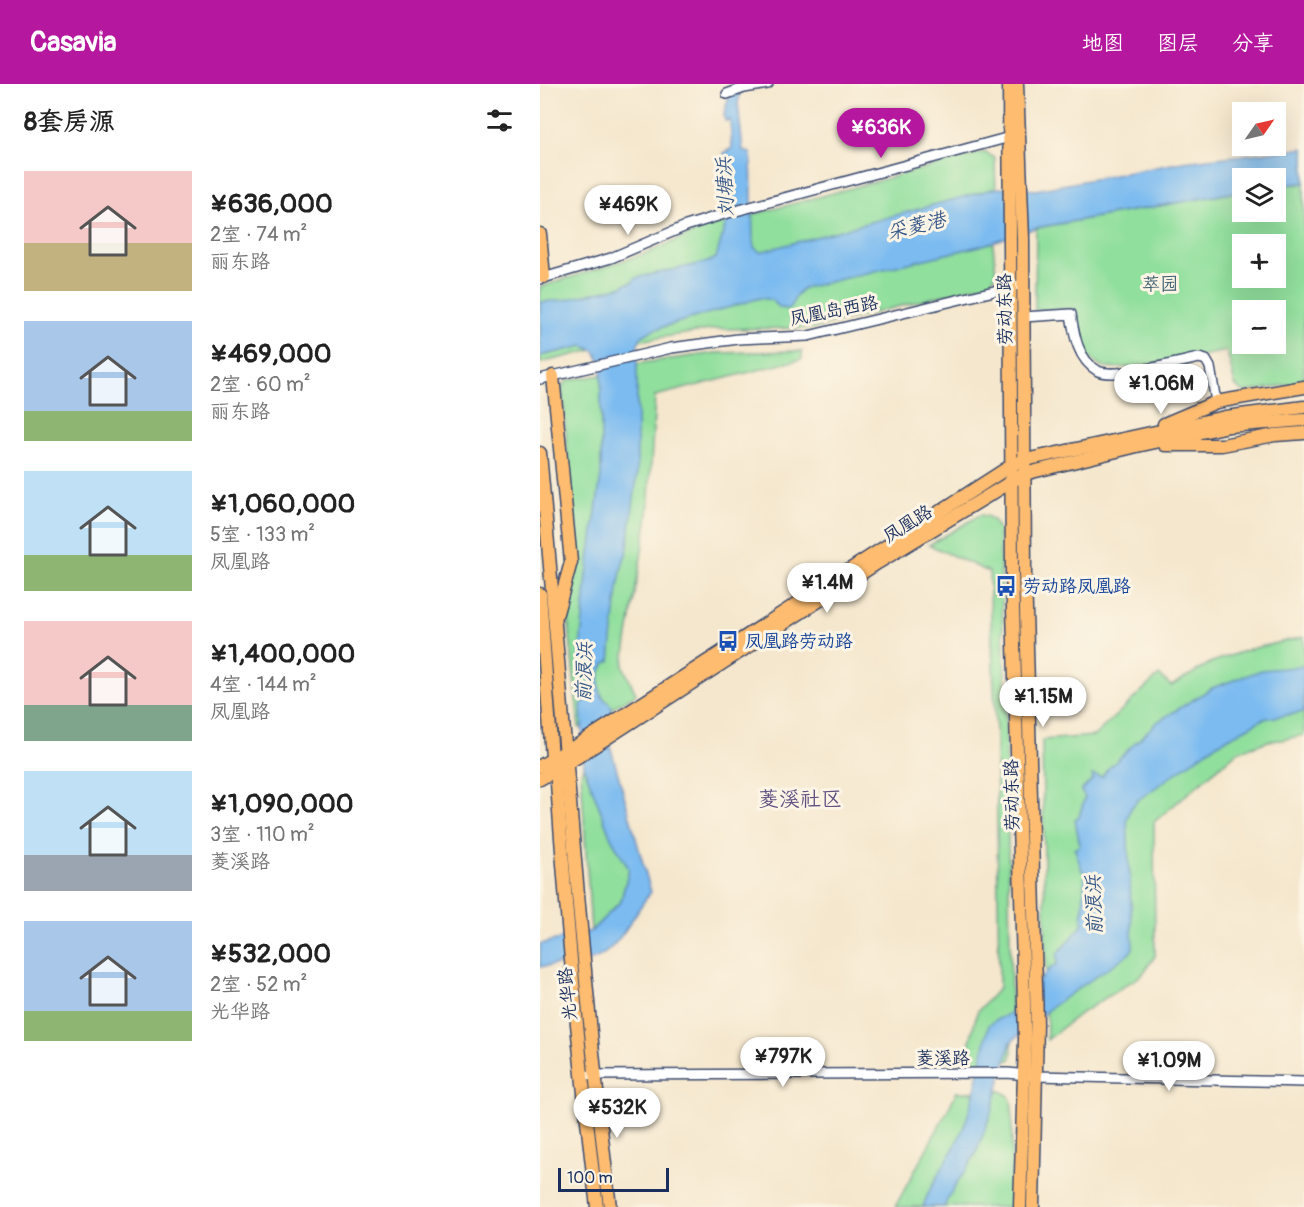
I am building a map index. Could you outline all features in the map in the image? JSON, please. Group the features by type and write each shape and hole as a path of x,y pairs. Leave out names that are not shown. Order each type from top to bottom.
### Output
{"main road":[{"path":"1009,84 1010,137 1016,177"},
{"path":"1016,177 1017,84"},
{"name":"劳动东路","path":"1016,177 1017,286 1012,480 1023,996 1029,1075 1033,1207"},
{"path":"540,234 542,278"},
{"name":"劳动东路","path":"1017,286 1023,317 1025,595 1037,1024 1029,1075 1020,1207"},
{"path":"553,376 571,562 555,620"},
{"path":"1136,441 1216,402 1304,387"},
{"name":"凤凰路","path":"616,726 1024,474 1226,417 1304,407"},
{"name":"凤凰路","path":"540,766 560,760 579,750 1012,465 1024,460 1229,426 1304,420"},
{"path":"1136,441 1222,445 1275,435 1304,433"},
{"name":"光华路","path":"540,453 555,620 560,760 597,1207"},
{"name":"光华路","path":"540,594 541,624 560,760"},
{"name":"凤凰路","path":"540,779 560,760"},
{"name":"光华路","path":"587,1076 609,1207"}],"street":[{"path":"728,94 744,88 768,84"},
{"path":"542,278 611,258 686,226 721,215 1010,137"},
{"name":"凤凰岛西路","path":"553,376 671,348 738,339 808,336 1017,286"},
{"path":"1023,317 1071,314 1074,338 1084,358 1099,372 1120,373 1199,358 1206,360 1210,367 1216,402"},
{"path":"540,379 553,376"},
{"name":"菱溪路","path":"587,1076 1008,1073 1304,1082"}],"green space":[{"path":"984,152 995,158 996,200 540,317 540,287 647,253 707,227"},
{"name":"萃园","path":"1304,183 1304,382 1244,392 1235,385 1227,351 1141,366 1109,368 1100,366 1093,361 1084,348 1075,309 1035,310 1036,228 1232,193 1232,222 1286,222 1286,185"},
{"path":"992,234 996,274 990,283 815,328 716,329 638,341 634,330"},
{"path":"582,346 594,350 540,363 540,356"},
{"path":"802,351 802,359 655,396 648,515 623,666 636,694 579,728 568,617 577,565 562,387 568,380 608,374 641,363 715,353"},
{"path":"980,515 992,519 999,530 1005,676 1012,1054 1010,1060 1002,1063 965,1063 977,1012 999,988 996,735 989,572 929,545"},
{"path":"1304,637 1304,735 1268,741 1237,752 1154,822 1155,956 1142,975 1078,1015 1047,1040 1042,740 1094,736 1159,675 1171,686 1212,662 1250,649"},
{"path":"584,767 611,836 629,869 621,901 591,931 581,772"},
{"path":"1001,1091 1009,1096 1012,1105 1011,1207 895,1207 956,1092"}],"water":[{"name":"采菱港","path":"732,84 742,84 738,103 743,151 751,153 753,241 754,247 760,252 996,188 1036,190 1183,162 1235,156 1286,156 1286,150 1304,148 1304,183 1286,185 1286,168 1232,168 1232,193 1036,228 980,246 804,288 788,309 780,308 772,300 760,298 653,330 641,337 637,350 637,475 627,553 618,587 610,661 603,666 599,681 602,696 612,707 611,749 651,892 625,931 601,956 591,960 540,967 540,944 591,931 621,901 629,869 611,838 584,767 581,705 589,697 590,690 587,667 579,660 587,575 601,475 601,362 594,350 583,346 540,356 540,305 541,302 564,300 623,286 633,282 635,278 708,262 716,258 729,201 724,153 732,149 730,120 725,121 724,115"},
{"name":"前浪浜","path":"1304,666 1304,712 1263,719 1214,746 1138,800 1131,808 1127,819 1133,948 1130,953 1050,1008 1011,1042 992,1110 976,1154 944,1207 923,1207 968,1116 989,1025 1016,1008 1045,974 1057,964 1057,954 1082,926 1085,872 1082,871 1075,849 1080,846 1075,819 1079,817 1085,797 1081,791 1093,779 1092,775 1102,777 1157,722 1212,688 1262,670"}],"place":[{"name":"劳动路凤凰路","path":"1006,586"},
{"name":"凤凰路劳动路","path":"728,641"}],"district":[{"name":"菱溪社区","path":"800,799"}],"water label":[{"name":"刘塘浜","path":"725,187"}]}
